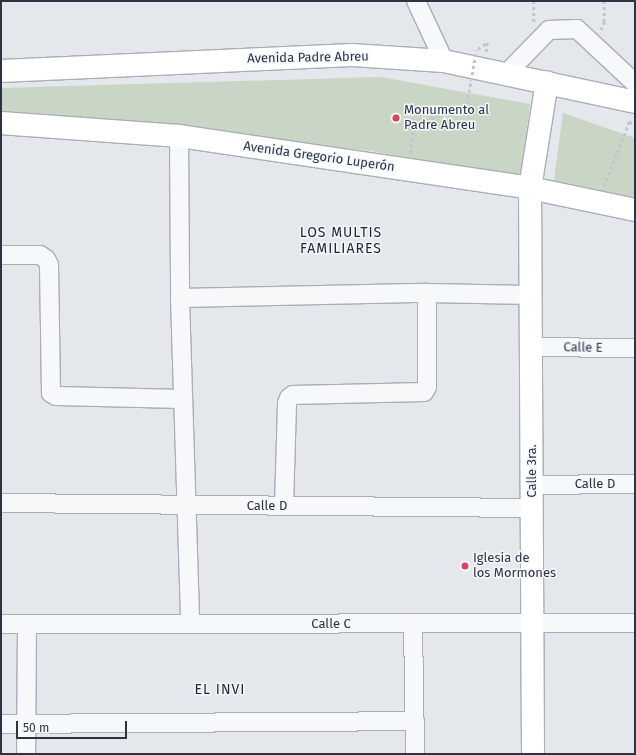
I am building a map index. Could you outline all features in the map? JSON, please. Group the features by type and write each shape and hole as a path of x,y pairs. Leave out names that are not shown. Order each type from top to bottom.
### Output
{"main road":[{"name":"Avenida Padre Abreu","path":"1,71 352,55 444,61 507,73 635,102"},
{"name":"Calle 3ra.","path":"533,754 531,295 535,189 552,83"},
{"name":"Avenida Gregorio Luperón","path":"1,123 179,136 535,189 635,210"}],"street":[{"path":"416,1 444,61"},
{"path":"507,73 549,30 577,28 635,83"},
{"path":"179,136 180,298 190,624"},
{"path":"1,255 40,256 46,259 49,265 51,393 56,396 183,399"},
{"path":"180,298 427,293 531,295"},
{"path":"284,506 287,403 289,398 294,395 424,392 427,387 427,293"},
{"name":"Calle E","path":"531,347 635,348"},
{"name":"Calle D","path":"532,485 635,484"},
{"name":"Calle D","path":"1,503 532,508"},
{"name":"Calle C","path":"1,624 635,623"},
{"path":"26,754 27,624"},
{"path":"414,624 415,754"},
{"path":"1,724 415,721"}],"path":[{"path":"595,46 604,22 604,1"},
{"path":"466,110 476,50 487,42"},
{"path":"407,170 414,125 443,114 466,110 476,116"},
{"path":"601,203 604,187 629,122 635,123"}],"green space":[{"path":"381,77 530,104 521,181 373,151 1,115 1,88"},
{"path":"563,113 635,138 635,204 553,187"}],"place":[{"name":"Monumento al Padre Abreu","path":"396,118"},
{"name":"Iglesia de los Mormones","path":"465,566"}],"district":[{"name":"LOS MULTIS FAMILIARES","path":"341,242"},
{"name":"EL INVI","path":"220,690"}]}
